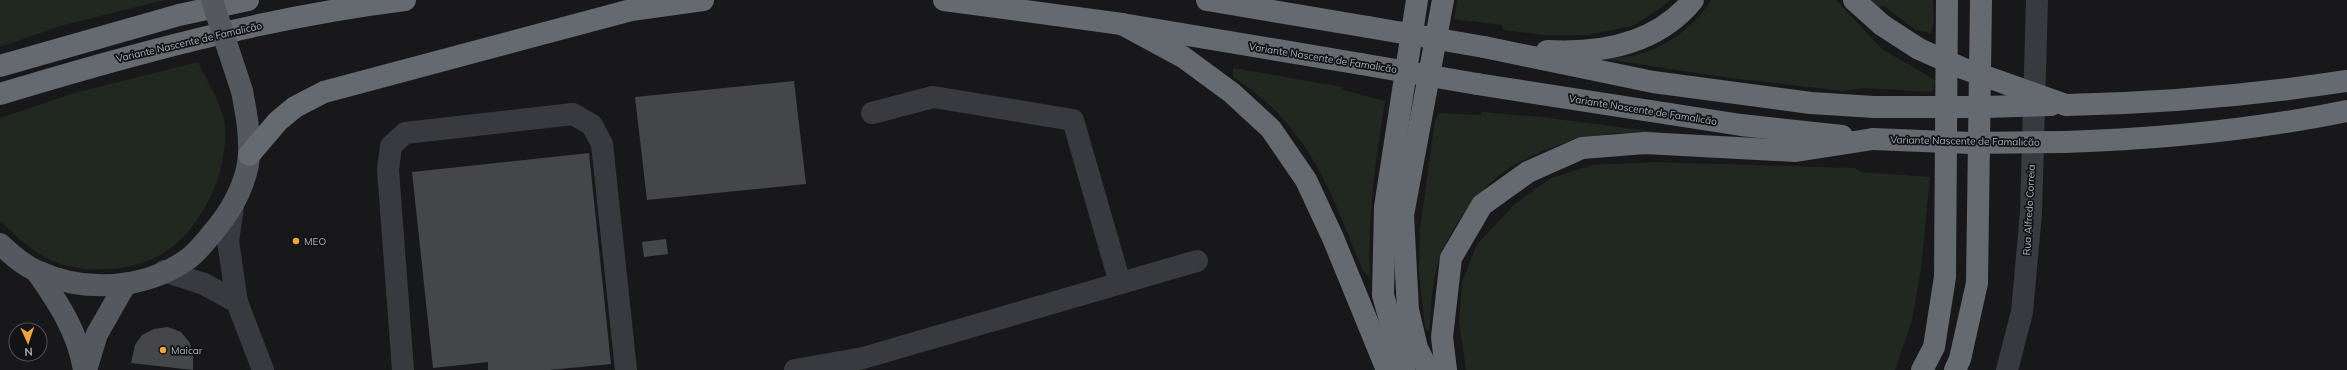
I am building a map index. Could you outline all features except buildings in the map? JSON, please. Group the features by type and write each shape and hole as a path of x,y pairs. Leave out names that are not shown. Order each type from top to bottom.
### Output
{"highway":[{"path":"0,66 172,17 248,0"},
{"name":"Variante Nascente de Famalicão","path":"0,94 108,61 219,33 405,0"},
{"path":"250,155 278,121 295,107 324,92 632,10 703,0"},
{"name":"Variante Nascente de Famalicão","path":"944,0 1122,24 1477,84 1741,125 1873,139 1972,143 2133,140 2220,132 2347,111"},
{"path":"1207,0 1484,47 1653,82 1811,103 1874,107 1984,108 2130,103 2219,97 2347,81"},
{"path":"1404,370 1383,295 1385,207 1417,0"},
{"path":"1428,370 1417,348 1408,310 1403,215 1443,0"},
{"path":"1484,47 1566,52 1619,46 1651,35 1680,15 1693,0"},
{"path":"1854,0 1882,25 1920,49 1962,68 2066,105"},
{"path":"1922,370 1934,347 1945,277 1947,0"},
{"path":"1955,370 1960,359 1977,282 1980,0"},
{"path":"1122,24 1183,57 1232,93 1271,129 1306,180 1333,238 1387,370"},
{"path":"1446,370 1442,337 1452,258 1482,205 1528,172 1582,148 1645,143 1796,151 1873,139"}],"main road":[{"path":"0,244 36,271 68,282 92,285 125,285 164,271 187,259 206,242 233,207 250,155 248,119 242,91 212,0"},
{"path":"36,271 74,330 81,349 85,370"},
{"path":"85,370 97,334 125,285"}],"street":[{"name":"Rua Alfredo Correia","path":"2007,370 2022,312 2031,213 2036,0"},
{"path":"872,113 933,97 1073,120 1120,283"},
{"path":"403,370 388,170 391,146 405,133 573,114 592,125 602,144 626,370"},
{"path":"233,207 228,241 237,302 263,370"},
{"path":"795,370 868,364 1120,283 1197,261"},
{"path":"164,271 204,284 237,302"}],"shaded area":[{"path":"0,0 165,0 60,26 0,47"},
{"path":"1457,0 1670,0 1658,10 1632,26 1588,35 1545,35 1504,30 1502,25 1454,19"},
{"path":"1711,0 1836,0 1882,49 1935,80 1933,92 1865,88 1842,91 1722,77 1605,59 1636,55 1662,45 1678,35 1694,22"},
{"path":"1870,0 1933,0 1934,21 1931,33 1916,30 1883,5 1878,9"},
{"path":"198,62 216,98 224,120 225,138 223,157 211,195 190,230 176,243 162,254 140,264 116,269 79,268 57,263 39,254 0,221 0,118 74,93"},
{"path":"1233,68 1342,87 1343,90 1385,101 1371,211 1369,255 1370,277 1363,271 1328,187 1299,139 1281,117 1259,96 1233,77"},
{"path":"1482,112 1541,117 1704,138 1629,133 1595,136 1550,148 1503,172 1489,184 1464,213 1453,230 1445,247 1438,264 1434,280 1429,332 1425,328 1419,273 1420,229 1435,120 1439,113 1480,115"},
{"path":"1654,162 1855,168 1860,172 1930,177 1921,270 1912,320 1895,370 1466,370 1459,322 1462,282 1477,244 1515,204 1551,178 1593,165"}],"place":[{"name":"MEO","path":"296,241"},
{"name":"Maicar","path":"163,350"}]}
